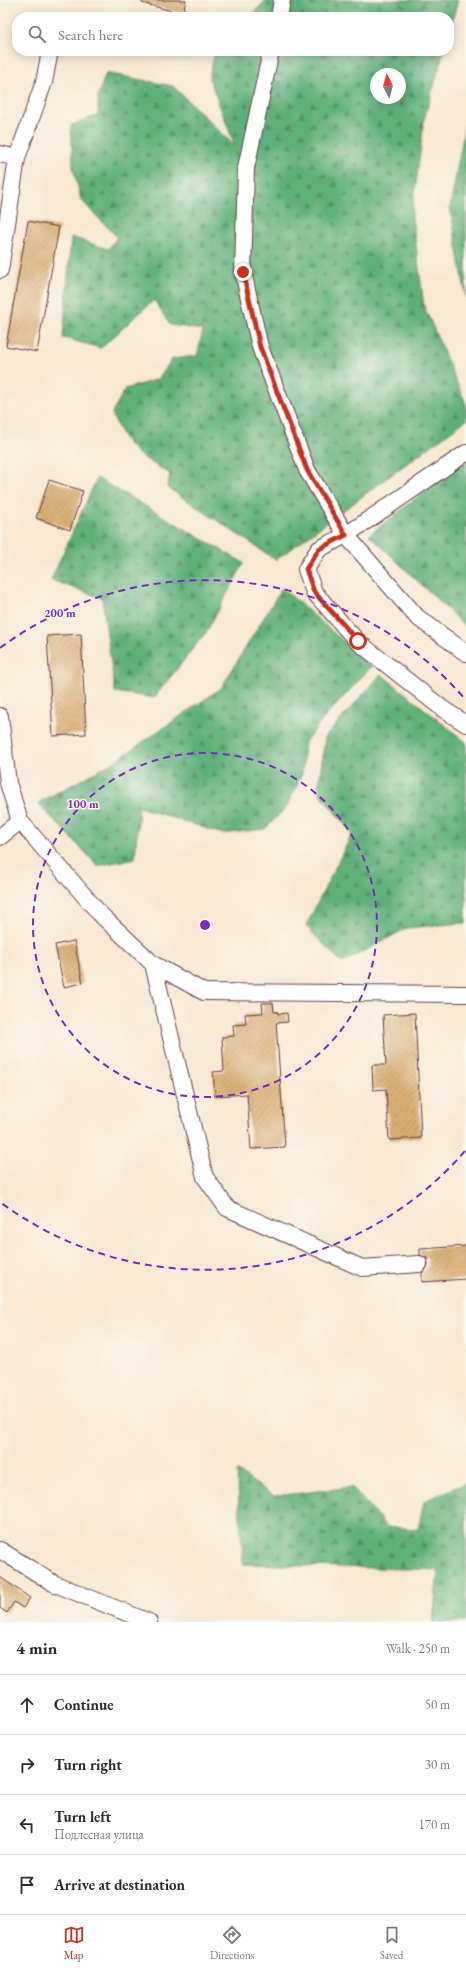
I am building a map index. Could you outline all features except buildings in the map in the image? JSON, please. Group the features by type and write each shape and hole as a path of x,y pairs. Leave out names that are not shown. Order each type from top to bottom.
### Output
{"street":[{"path":"279,12 282,0"},
{"path":"0,270 17,158 44,82 49,56"},
{"path":"270,56 246,168 243,272 260,347 307,470 346,535 417,617 466,653"},
{"path":"0,154 17,158"},
{"path":"466,453 346,535 319,549 306,569 314,592 358,641 443,709 466,724"},
{"path":"0,716 8,783 20,821 100,914 153,964 204,992 466,994"},
{"path":"0,837 20,821"},
{"path":"153,964 205,1177 227,1208 362,1268 419,1264"},
{"path":"0,1550 53,1583 149,1622"}],"green space":[{"path":"266,0 458,0 454,14 454,12 254,12"},
{"path":"214,56 443,56 424,120 412,216 424,306 466,404 466,420 276,560 167,487 170,474 134,450 122,435 112,413 125,389 158,379 172,359 197,356 203,330 170,325 154,300 101,348 63,338 71,237 108,249 117,237 81,200 73,167 71,125 98,115 98,96 106,73 173,86 235,146 209,78"},
{"path":"466,120 466,297 450,207"},
{"path":"466,459 466,627 369,535"},
{"path":"97,478 244,563 207,631 154,698 115,692 102,598 51,580"},
{"path":"282,588 372,666 324,718 305,742 302,774 287,807 265,829 223,834 139,807 135,858 98,866 38,803 114,762 221,688"},
{"path":"381,674 466,742 466,924 462,923 407,928 342,963 306,926 352,834 318,791 325,737"},
{"path":"237,1471 274,1496 352,1487 387,1527 418,1529 424,1501 466,1483 466,1622 433,1622 438,1570 243,1564"}],"route":[{"path":"243,272 260,347 307,470 346,535 319,549 306,569 314,592 358,641"}]}
